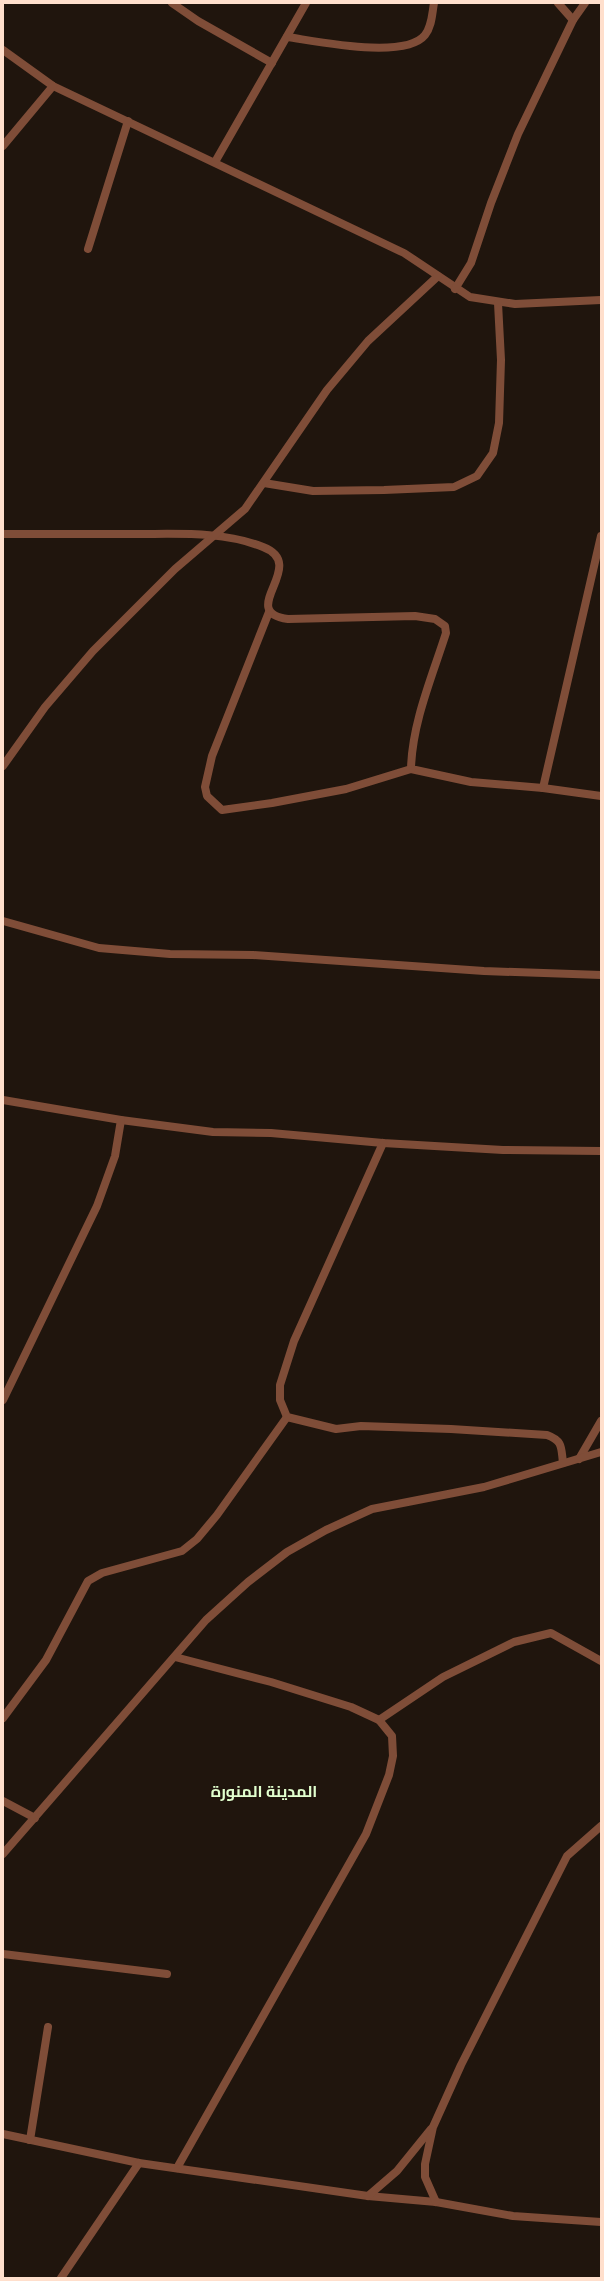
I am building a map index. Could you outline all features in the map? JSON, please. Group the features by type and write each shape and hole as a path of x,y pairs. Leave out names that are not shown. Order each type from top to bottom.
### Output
{"street":[{"path":"172,3 198,21 272,63"},
{"path":"215,162 306,3"},
{"path":"287,37 365,48 389,48 415,42 424,36 430,26 434,3"},
{"path":"558,3 574,20"},
{"path":"455,289 471,263 491,203 518,134 574,20 585,3"},
{"path":"3,50 53,86 404,253 455,289 470,297 498,303 601,300"},
{"path":"3,146 53,86"},
{"path":"88,249 128,121"},
{"path":"3,766 45,707 93,651 175,569 245,509 327,390 364,347 438,276"},
{"path":"264,483 313,491 384,490 454,487 477,476 493,453 499,423 502,360 498,303"},
{"path":"3,534 216,534 264,547 276,554 280,562 280,575 268,604 269,612 212,756 205,787 207,796 222,810 272,803 346,789 411,769 471,782 543,788 601,796"},
{"path":"543,788 601,536"},
{"path":"269,612 275,617 288,619 415,616 435,619 445,626 446,633 418,722 411,756 411,769"},
{"path":"3,921 99,948 170,954 253,955 484,971 601,975"},
{"path":"3,1100 121,1120 213,1132 272,1133 383,1143 504,1150 601,1151"},
{"path":"3,1400 97,1206 115,1156 121,1120"},
{"path":"287,1417 280,1400 280,1385 294,1341 383,1143"},
{"path":"287,1417 336,1429 361,1426 450,1429 547,1435 556,1438 560,1444 562,1463"},
{"path":"3,1718 46,1660 88,1581 102,1573 182,1551 197,1539 217,1515 287,1417"},
{"path":"579,1459 601,1421"},
{"path":"3,1854 206,1620 248,1582 287,1552 326,1530 372,1509 484,1487 601,1452"},
{"path":"378,1720 443,1677 514,1642 551,1633 601,1661"},
{"path":"175,1657 271,1682 337,1703 378,1720 392,1736 393,1756 389,1775 366,1834 177,2168"},
{"path":"3,1802 35,1818"},
{"path":"436,2202 425,2177 425,2164 433,2127 461,2065 567,1856 601,1826"},
{"path":"3,1954 167,1974"},
{"path":"30,2140 48,2027"},
{"path":"368,2196 397,2171 433,2127"},
{"path":"3,2134 139,2163 368,2196 436,2202 512,2216 601,2222"},
{"path":"60,2278 139,2163"}],"district":[{"name":"المدينة المنورة","path":"264,1792"}]}
